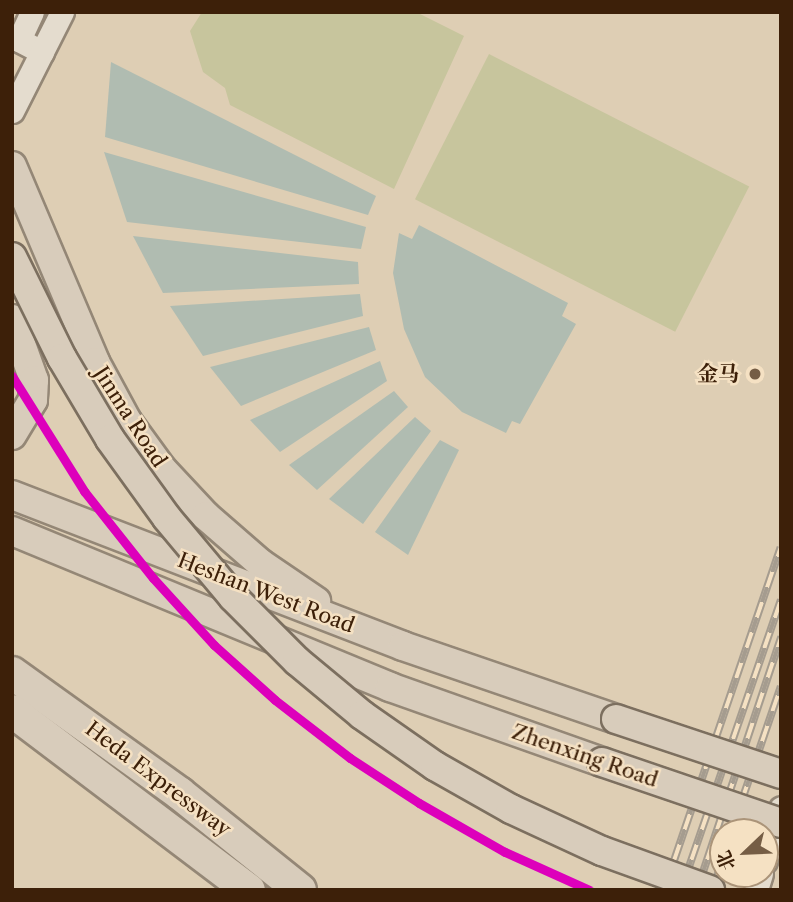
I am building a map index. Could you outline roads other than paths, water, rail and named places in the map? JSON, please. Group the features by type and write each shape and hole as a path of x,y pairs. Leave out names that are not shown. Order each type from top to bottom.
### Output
{"highway":[{"name":"Heda Expressway","path":"12,673 179,793 300,890"},
{"name":"Heda Expressway","path":"12,711 249,890"}],"main road":[{"name":"Jinma Road","path":"12,166 95,362 127,421 162,468 206,516 260,563 320,604 402,646"},
{"path":"12,257 62,358 110,439 200,558 297,661 404,744 511,810 601,850 710,890"},
{"path":"12,320 34,380 33,400 12,435"},
{"name":"Heshan West Road","path":"12,495 402,646"},
{"name":"Heshan West Road","path":"12,531 390,687"},
{"path":"402,646 781,774"},
{"name":"Zhenxing Road","path":"390,687 781,823"}],"street":[{"path":"32,12 19,40 42,52"},
{"path":"12,111 62,12"}],"railway":[{"path":"664,890 781,547"},
{"path":"681,890 781,600"},
{"path":"697,890 781,637"},
{"path":"736,818 781,686"}],"place":[{"name":"金马","path":"755,374"}]}
